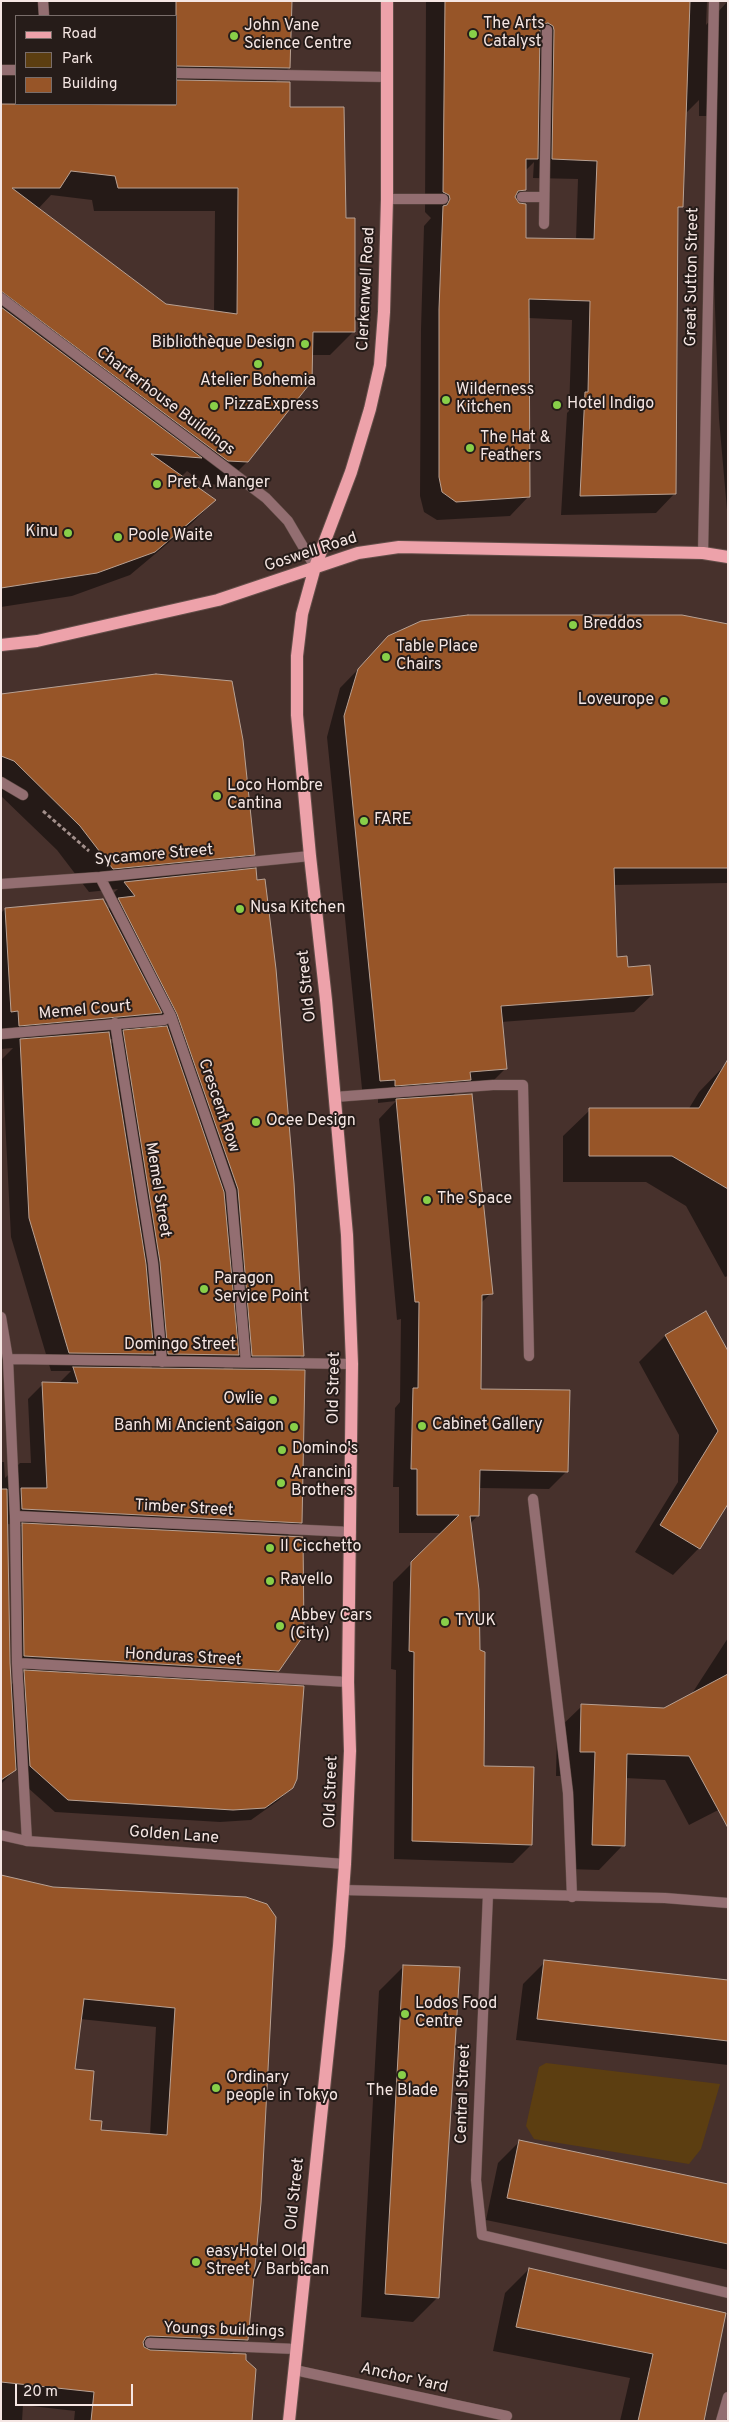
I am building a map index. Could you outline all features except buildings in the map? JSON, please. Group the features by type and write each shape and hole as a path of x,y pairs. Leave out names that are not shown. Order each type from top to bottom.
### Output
{"main road":[{"name":"Clerkenwell Road","path":"315,567 351,472 370,409 380,365 388,199 387,1"},
{"name":"Goswell Road","path":"1,645 45,640 218,600 358,553 399,547 703,553 728,558"},
{"name":"Old Street","path":"289,2421 343,1890 350,1779 348,1682 352,1532 350,1429 352,1364 347,1235 297,715 297,656 302,614 315,567"}],"street":[{"path":"43,1 44,15"},
{"name":"Great Sutton Street","path":"703,553 714,1"},
{"path":"544,224 547,30"},
{"path":"1,70 15,70"},
{"path":"178,73 387,77"},
{"path":"522,197 544,197"},
{"path":"388,199 443,199"},
{"name":"Charterhouse Buildings","path":"1,298 266,498 288,521 315,567"},
{"path":"1,782 23,795"},
{"name":"Sycamore Street","path":"1,884 100,877 310,856"},
{"name":"Crescent Row","path":"100,877 171,1016 231,1190 246,1362"},
{"name":"Memel Court","path":"1,1034 164,1020 171,1016"},
{"name":"Memel Street","path":"115,1023 153,1262 162,1362"},
{"path":"335,1097 493,1084 523,1085 529,1356"},
{"path":"1,1317 8,1359 15,1516 17,1663 27,1842"},
{"name":"Domingo Street","path":"8,1359 352,1364"},
{"path":"533,1499 568,1792 572,1897"},
{"name":"Timber Street","path":"15,1516 352,1532"},
{"name":"Honduras Street","path":"17,1663 348,1682"},
{"name":"Golden Lane","path":"1,1835 27,1842 345,1864"},
{"path":"343,1890 665,1898 728,1903"},
{"name":"Central Street","path":"488,1894 476,2180 482,2235 728,2293"},
{"name":"Youngs buildings","path":"150,2343 296,2349"},
{"name":"Anchor Yard","path":"295,2370 507,2416"},
{"path":"721,2421 728,2397"}],"path":[{"path":"23,795 91,853"}],"green space":[{"path":"546,2063 720,2084 701,2149 689,2164 534,2139 526,2126 539,2067"}],"place":[{"name":"The Arts Catalyst","path":"473,34"},
{"name":"John Vane Science Centre","path":"234,36"},
{"name":"Bibliothèque Design","path":"305,344"},
{"name":"Atelier Bohemia","path":"258,364"},
{"name":"Wilderness Kitchen","path":"446,400"},
{"name":"Hotel Indigo","path":"557,405"},
{"name":"PizzaExpress","path":"214,406"},
{"name":"The Hat & Feathers","path":"470,448"},
{"name":"Pret A Manger","path":"157,484"},
{"name":"Kinu","path":"68,533"},
{"name":"Poole Waite","path":"118,537"},
{"name":"Breddos","path":"573,625"},
{"name":"Table Place Chairs","path":"386,657"},
{"name":"Loveurope","path":"664,701"},
{"name":"Loco Hombre Cantina","path":"217,796"},
{"name":"FARE","path":"364,821"},
{"name":"Nusa Kitchen","path":"240,909"},
{"name":"Ocee Design","path":"256,1122"},
{"name":"The Space","path":"427,1200"},
{"name":"Paragon Service Point","path":"204,1289"},
{"name":"Owlie","path":"273,1400"},
{"name":"Cabinet Gallery","path":"422,1426"},
{"name":"Banh Mi Ancient Saigon","path":"294,1427"},
{"name":"Domino's","path":"282,1450"},
{"name":"Arancini Brothers","path":"281,1483"},
{"name":"Il Cicchetto","path":"270,1548"},
{"name":"Ravello","path":"270,1581"},
{"name":"TYUK","path":"445,1622"},
{"name":"Abbey Cars (City)","path":"280,1626"},
{"name":"Lodos Food Centre","path":"405,2014"},
{"name":"The Blade","path":"402,2075"},
{"name":"Ordinary people in Tokyo","path":"216,2088"},
{"name":"easyHotel Old Street / Barbican","path":"196,2262"}]}
